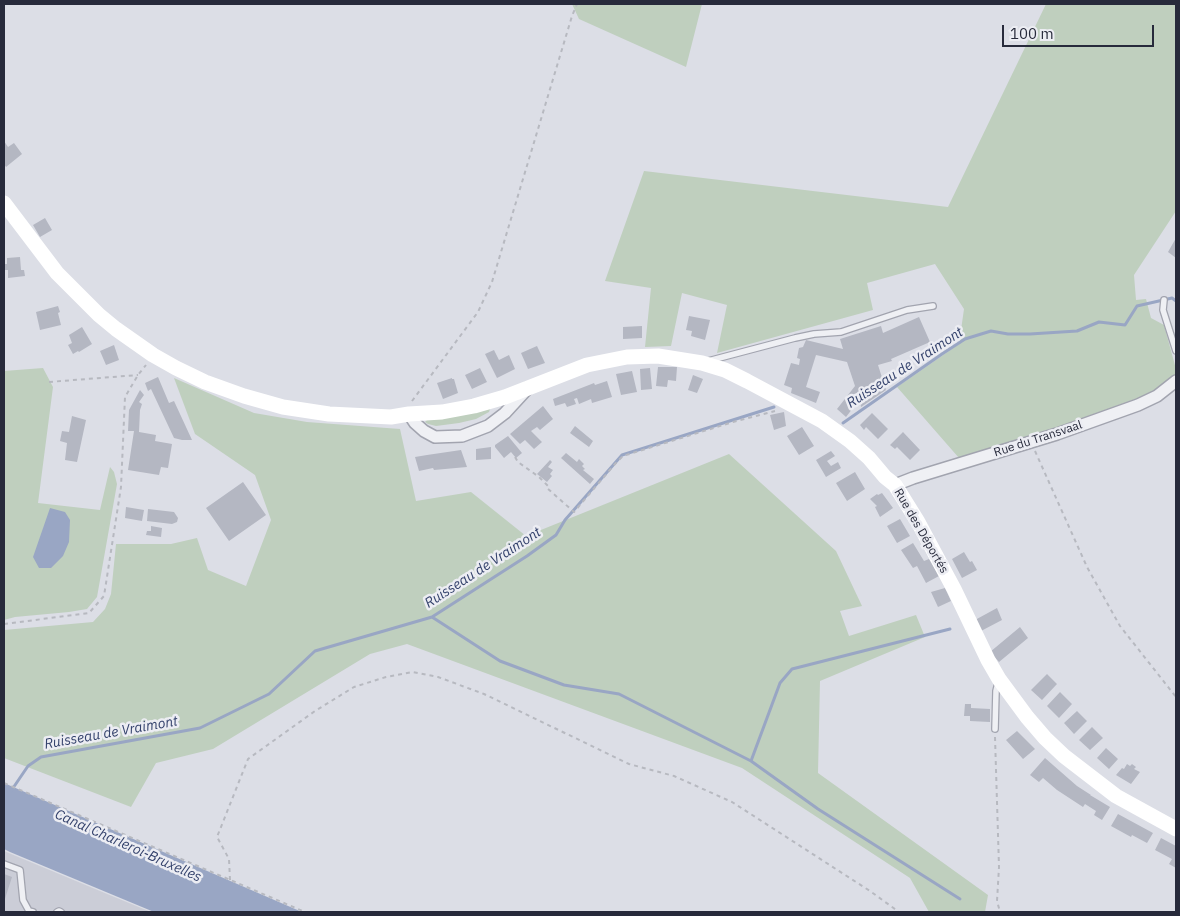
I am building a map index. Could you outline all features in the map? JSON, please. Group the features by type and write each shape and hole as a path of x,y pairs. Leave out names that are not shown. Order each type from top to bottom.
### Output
{"street":[{"name":"Rue des Déportés","path":"4,203 56,273 99,315 153,355 205,382 283,407 329,414 391,416 442,412 474,406 505,397 587,364 627,357 658,356 702,363 725,370 787,402 822,421 850,441 895,485 918,522 954,589 999,679 1026,717 1045,738 1064,756 1116,796 1176,830"},
{"name":"Rue du Transvaal","path":"895,485 1057,434 1138,405 1157,396 1176,381"},
{"name":"Rue des Déportés","path":"409,414 414,423 424,432 435,436 462,436 488,426 505,413 529,388"}],"lane":[{"path":"1164,300 1163,310 1176,351"},
{"path":"702,363 795,338 814,334 841,332 907,310 933,306"},
{"path":"995,729 996,691 999,679"},
{"path":"4,864 20,870 23,900 30,911 33,912"},
{"path":"57,912 61,912"}],"path":[{"path":"409,414 411,402 478,312 492,282 577,4"},
{"path":"4,624 90,613 104,596 121,487 125,396 153,355"},
{"path":"49,382 138,375"},
{"path":"515,458 539,477 548,486 547,488 574,512 623,456 724,424 775,411 787,402"},
{"path":"1031,441 1087,567 1120,626 1176,697"},
{"path":"230,880 229,859 217,837 248,759 315,711 354,687 386,676 413,672 438,677 484,694 629,764 674,776 732,802 870,891 898,912"},
{"path":"995,729 999,867 997,901 1000,912"},
{"path":"5,784 304,912"}],"shaded area":[{"path":"4,851 112,896 151,912 4,912"}],"green space":[{"path":"572,4 702,4 686,67 579,19"},
{"path":"1046,4 1176,4 1176,211 1134,275 1136,300 1146,299 1151,318 1164,325 1176,369 1176,376 1152,393 1023,440 959,458 897,387 959,344 964,309 935,264 867,283 873,310 717,353 727,305 682,293 671,346 645,347 651,288 605,281 644,171 948,207"},
{"path":"43,368 53,387 38,503 100,510 110,467 114,472 117,484 97,597 87,609 15,617 4,620 4,371"},
{"path":"174,378 254,413 307,422 400,429 416,501 471,492 526,536 729,454 836,551 862,606 840,611 849,636 916,615 925,637 820,681 818,773 988,895 985,912 929,912 910,878 742,768 407,644 370,654 213,749 156,763 131,807 4,758 4,630 93,622 105,609 111,594 116,544 171,544 197,538 208,570 246,586 271,520 255,475 195,434"},
{"path":"490,409 489,412 476,419 459,423 436,426 425,422 427,420"}],"water":[{"path":"50,508 65,512 70,520 69,542 63,556 51,568 39,568 33,557"},
{"name":"Canal Charleroi-Bruxelles","path":"4,783 302,912 154,912 10,852 4,849"}],"building":[{"path":"4,141 8,147 14,143 22,154 6,167 4,164"},
{"path":"45,218 52,230 40,237 33,225"},
{"path":"1176,238 1176,258 1168,252"},
{"path":"20,257 21,270 24,270 25,276 8,278 8,270 4,270 7,258"},
{"path":"58,306 61,325 40,330 36,312"},
{"path":"689,316 710,320 705,340 691,336 692,331 686,330"},
{"path":"919,317 930,342 891,359 892,361 878,365 886,390 861,407 860,399 846,417 837,409 855,386 847,362 816,355 806,387 820,392 816,403 791,393 792,388 784,385 791,363 799,365 800,359 797,358 799,348 803,347 806,340 843,349 840,339 881,326 883,333"},
{"path":"642,326 642,338 623,339 623,327"},
{"path":"82,327 92,344 73,354 68,345 72,343 69,335"},
{"path":"114,345 119,360 106,365 100,351"},
{"path":"537,346 545,363 528,369 521,353"},
{"path":"494,350 499,360 509,355 515,369 497,378 485,354"},
{"path":"658,367 677,367 676,381 668,380 667,387 656,386"},
{"path":"480,368 487,382 472,389 465,375"},
{"path":"650,368 652,389 641,390 640,369"},
{"path":"632,371 637,392 621,395 616,374"},
{"path":"693,375 703,379 697,393 688,390"},
{"path":"158,377 169,403 174,401 192,440 174,438 151,389 148,391 145,383"},
{"path":"452,378 458,393 443,399 437,383"},
{"path":"607,381 612,397 592,403 591,399 579,404 577,398 574,399 576,404 567,407 565,403 555,406 553,399 594,383 595,385"},
{"path":"140,390 144,395 139,402 142,404 139,432 156,435 155,441 172,444 168,468 161,467 159,475 128,470 134,431 128,431 129,410"},
{"path":"543,406 553,419 540,430 537,427 531,431 542,442 534,449 525,440 520,444 510,434"},
{"path":"784,412 786,426 774,430 770,415"},
{"path":"872,413 888,429 878,439 866,427 864,430 860,425"},
{"path":"72,416 86,420 77,462 65,460 67,443 60,441 62,431 69,432"},
{"path":"575,426 593,441 589,447 570,433"},
{"path":"802,427 814,446 799,455 787,436"},
{"path":"903,432 920,450 910,460 897,447 895,449 890,445"},
{"path":"508,436 522,453 516,458 511,452 504,458 495,447 495,445"},
{"path":"491,447 491,459 476,460 476,449"},
{"path":"461,450 467,467 434,470 433,468 419,471 415,457"},
{"path":"831,451 835,456 827,461 831,466 838,462 841,468 826,477 816,460"},
{"path":"566,453 577,462 579,459 584,464 582,466 585,469 583,470 594,479 590,484 561,458"},
{"path":"550,460 552,462 548,467 553,470 550,474 552,476 547,482 537,474"},
{"path":"855,472 865,489 847,501 836,483"},
{"path":"243,482 266,515 229,541 206,508"},
{"path":"882,493 893,508 880,517 875,507 877,506 870,499"},
{"path":"126,507 144,510 142,521 125,518"},
{"path":"148,509 174,512 178,518 177,522 172,524 147,521"},
{"path":"900,519 910,536 897,543 887,526"},
{"path":"151,526 162,528 161,537 146,535 147,531 151,531"},
{"path":"913,543 924,561 929,559 939,576 926,583 917,566 913,568 901,550"},
{"path":"964,552 977,570 962,578 952,559"},
{"path":"945,588 951,601 938,607 931,592"},
{"path":"997,608 1002,620 981,631 975,620"},
{"path":"1020,627 1028,638 999,662 990,652"},
{"path":"1047,674 1057,684 1042,700 1031,690"},
{"path":"1060,692 1072,704 1059,718 1047,706"},
{"path":"965,704 971,704 971,708 990,709 990,722 970,721 970,716 964,716"},
{"path":"1077,711 1087,721 1074,734 1064,723"},
{"path":"1092,727 1103,738 1090,750 1079,740"},
{"path":"1017,731 1035,749 1023,759 1006,740"},
{"path":"1106,748 1118,759 1109,769 1097,758"},
{"path":"1045,758 1077,786 1110,807 1102,820 1094,815 1096,811 1085,804 1083,807 1043,778 1039,782 1030,775"},
{"path":"1127,764 1130,766 1132,764 1136,767 1134,769 1140,772 1131,784 1116,775"},
{"path":"1118,814 1153,833 1147,843 1111,826"},
{"path":"1161,838 1176,846 1176,868 1169,864 1172,859 1155,850"},
{"path":"4,874 12,877 4,902"}],"waterway":[{"name":"Ruisseau de Vraimont","path":"843,423 965,339 991,331 1008,334 1030,334 1077,331 1099,322 1125,325 1137,306 1172,298 1176,301"},
{"name":"Ruisseau de Vraimont","path":"11,791 28,766 41,757 200,728 269,694 315,651 432,617 527,556 556,535 565,520 622,455 774,407"},
{"path":"432,617 500,661 564,685 619,694 751,761 818,809 960,899"},
{"path":"751,761 780,683 792,669 950,629"}]}
